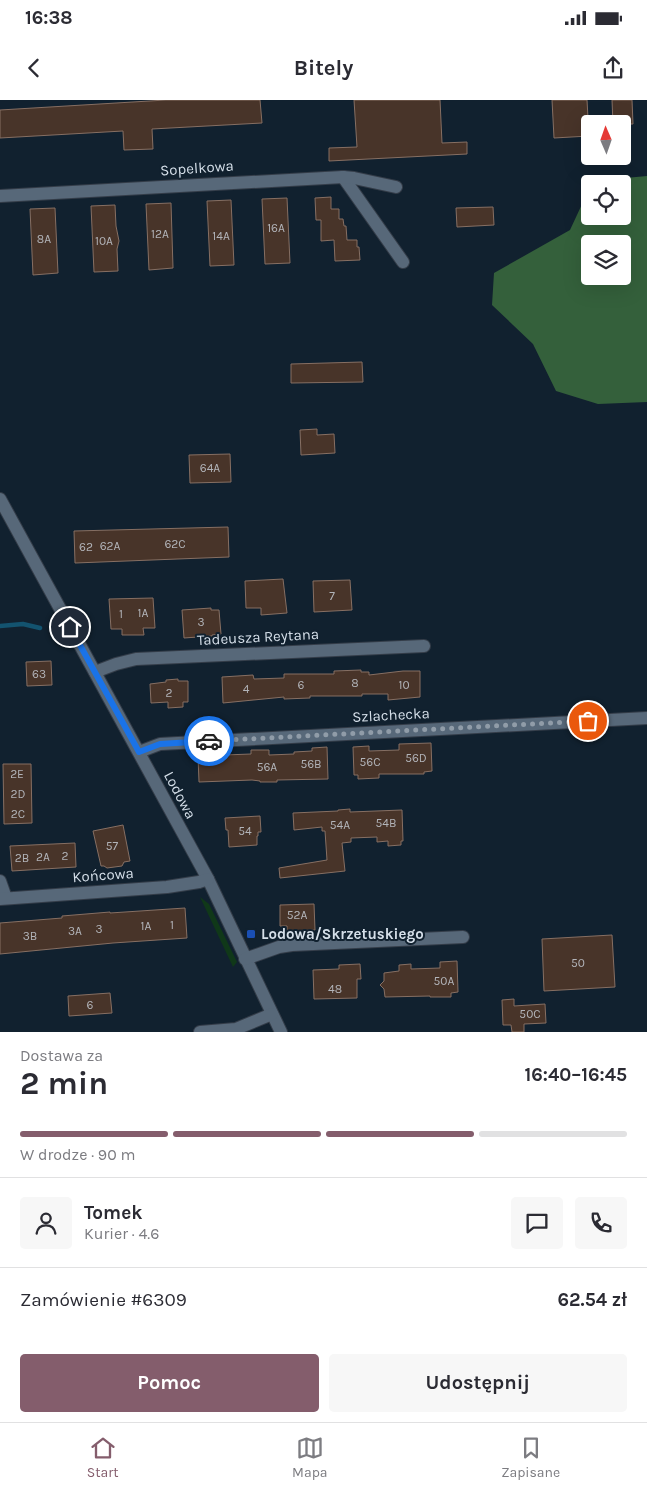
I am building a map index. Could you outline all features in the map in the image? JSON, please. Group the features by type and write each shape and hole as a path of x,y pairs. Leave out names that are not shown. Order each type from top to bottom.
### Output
{"street":[{"name":"Sopelkowa","path":"0,196 343,177 396,188"},
{"path":"343,177 403,262"},
{"name":"Lodowa","path":"0,499 208,879 245,959 282,1032"},
{"name":"Tadeusza Reytana","path":"95,672 136,659 424,646"},
{"name":"Szlachecka","path":"139,752 160,744 647,718"},
{"name":"Końcowa","path":"3,898 167,886 208,879"},
{"path":"0,881 3,898"},
{"path":"245,959 279,947 292,945 463,937"},
{"path":"200,1032 236,1030 272,1014"}],"green space":[{"path":"647,176 647,402 598,404 556,391 533,344 492,305 494,273 570,230 581,206 581,225 631,225 631,177"},
{"path":"200,897 209,904 237,962 233,967"}],"building":[{"path":"166,100 260,100 262,123 152,129 153,149 124,150 123,131 0,138 0,110"},
{"path":"354,100 440,100 442,143 467,142 467,154 329,161 329,148 357,147"},
{"path":"552,100 587,100 588,115 581,115 581,136 554,138"},
{"path":"612,100 632,100 633,124 631,124 631,115 613,115"},
{"path":"331,197 331,209 339,209 339,219 343,219 344,226 346,226 347,240 357,240 360,260 335,261 334,240 321,241 321,220 316,220 315,198"},
{"path":"287,198 290,263 265,264 262,199"},
{"path":"231,200 234,265 210,266 207,201"},
{"path":"171,203 173,268 149,270 146,204"},
{"path":"115,205 119,241 117,249 118,271 94,272 91,206"},
{"path":"493,207 494,225 457,227 456,208"},
{"path":"55,208 58,273 33,275 30,209"},
{"path":"362,362 363,382 291,383 291,364"},
{"path":"317,429 317,435 334,434 335,453 301,455 300,430"},
{"path":"230,454 231,482 190,483 189,455"},
{"path":"228,527 229,557 75,563 74,531"},
{"path":"283,579 287,613 261,615 261,608 246,608 245,581"},
{"path":"350,580 352,610 314,612 313,581"},
{"path":"153,598 155,628 143,628 144,635 122,635 122,629 111,629 109,599"},
{"path":"211,608 211,610 219,610 221,634 184,638 182,610"},
{"path":"51,661 52,685 27,686 26,662"},
{"path":"361,670 361,672 369,672 369,675 420,671 420,697 388,700 388,694 362,694 362,696 310,696 310,698 284,699 284,697 223,703 222,677 253,675 254,679 284,678 284,674 334,674 334,671"},
{"path":"178,679 178,681 188,681 188,702 183,702 183,707 168,708 168,702 151,703 150,684"},
{"path":"431,743 432,771 424,772 424,774 379,774 379,778 358,779 358,775 354,775 353,747 369,746 369,751 399,750 399,744"},
{"path":"327,747 328,779 277,780 277,782 252,780 199,782 198,756 251,754 251,750 269,750 269,755 294,754 294,752 312,751 312,748"},
{"path":"3,764 31,764 32,823 4,824"},
{"path":"350,809 350,812 402,810 403,841 401,841 401,845 388,846 388,841 377,842 377,837 351,838 351,842 342,843 345,871 280,878 279,868 327,860 325,831 322,831 322,827 294,830 293,813"},
{"path":"260,816 261,832 258,832 257,845 229,847 225,818"},
{"path":"123,825 130,861 124,862 122,866 107,868 101,866 93,831"},
{"path":"75,843 76,867 12,871 10,846"},
{"path":"314,904 315,930 287,931 287,926 280,926 280,905"},
{"path":"185,908 187,938 0,954 0,923 110,912"},
{"path":"612,935 615,987 544,991 542,939"},
{"path":"457,961 458,992 451,993 451,997 385,997 384,989 380,985 384,981 384,973 399,971 399,965 411,964 411,969 440,968 440,962"},
{"path":"360,964 361,979 357,979 357,998 314,999 313,970 339,969 339,965"},
{"path":"110,993 112,1013 69,1016 68,996"},
{"path":"514,999 514,1006 545,1004 546,1023 524,1024 524,1032 512,1032 511,1025 503,1025 502,1000"}],"waterway":[{"path":"0,626 23,624 40,628"}],"way so far":[{"path":"209,741 588,721"}],"place":[{"name":"Lodowa/Skrzetuskiego","path":"251,934"}],"route":[{"path":"70,627 139,752 160,744 209,741"}]}
